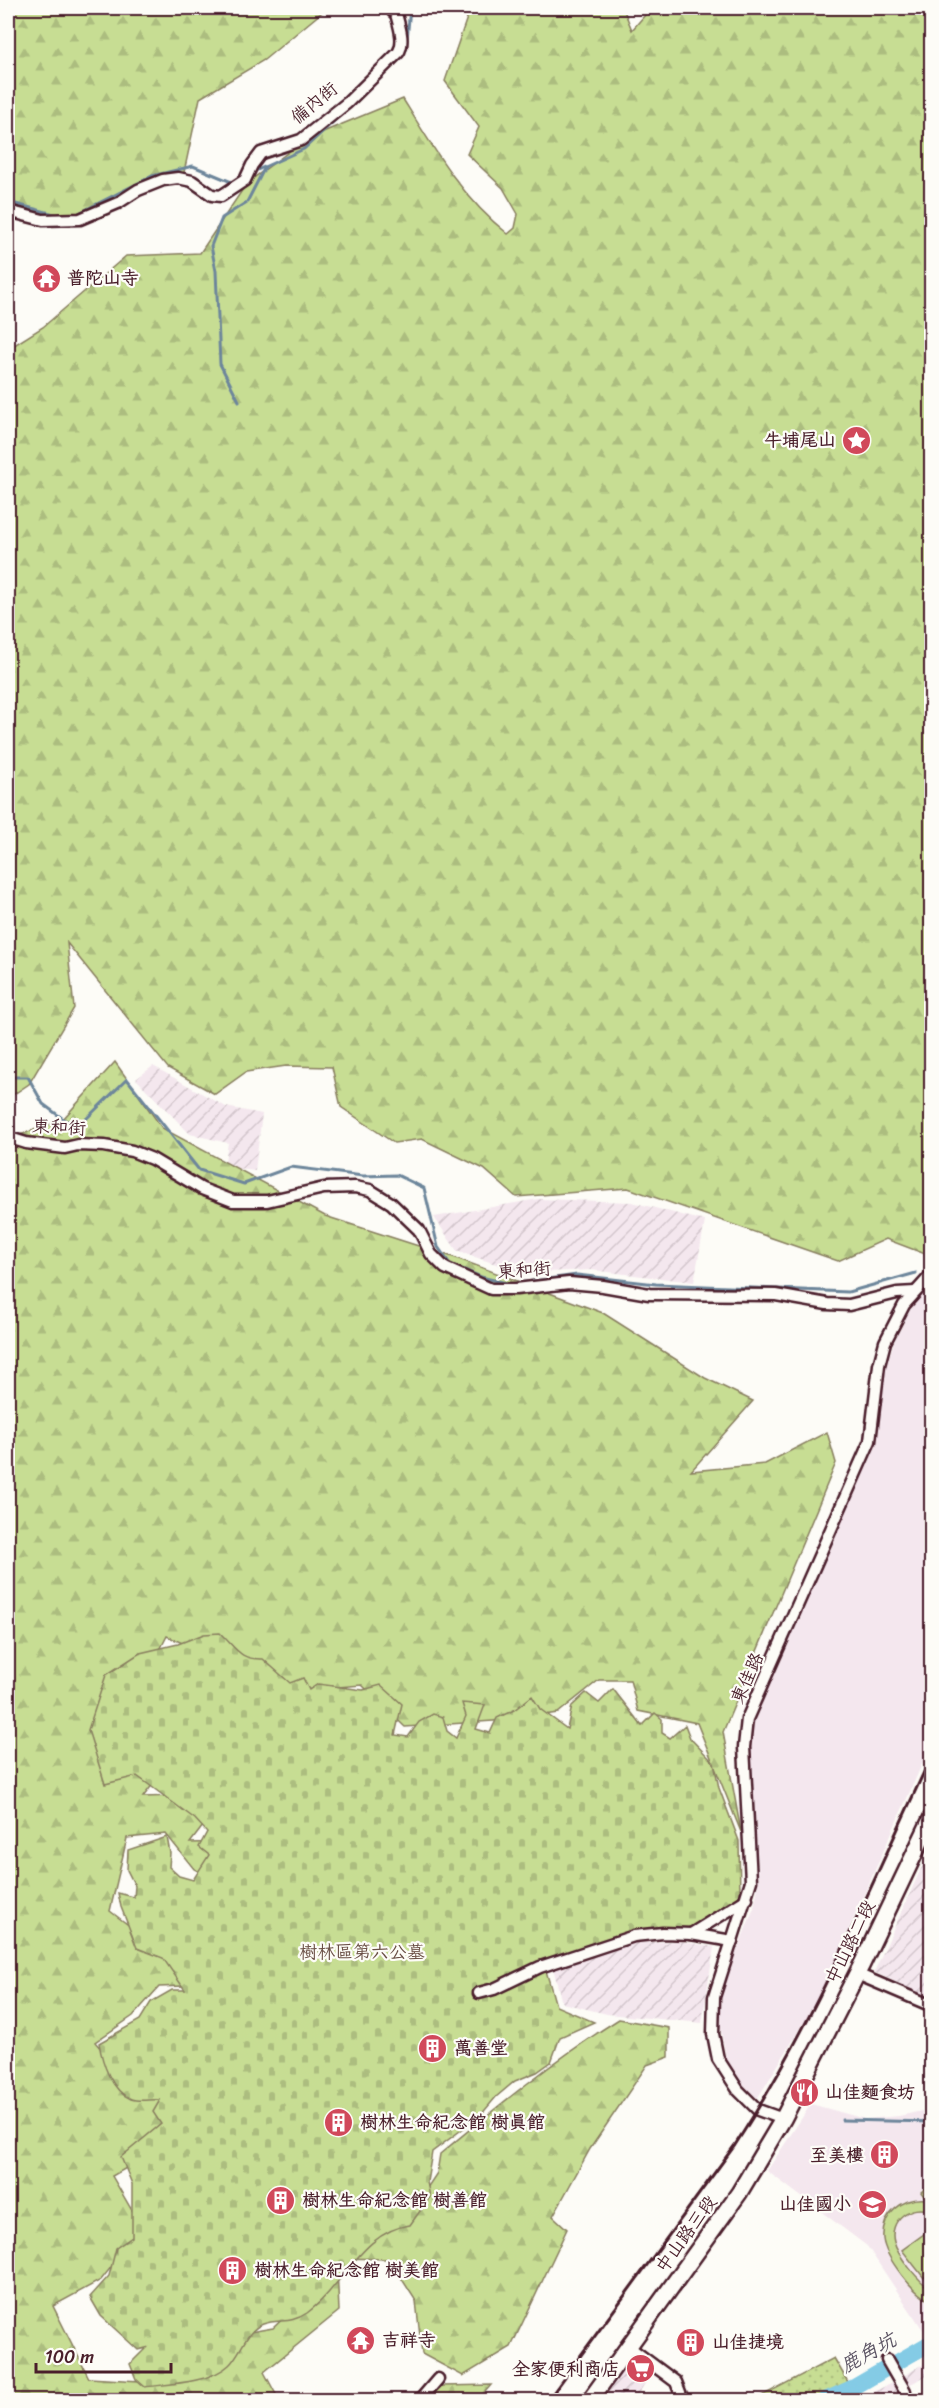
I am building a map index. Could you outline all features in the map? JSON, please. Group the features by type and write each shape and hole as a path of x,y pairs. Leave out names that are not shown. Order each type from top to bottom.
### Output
{"main road":[{"name":"中山路二段","path":"802,2082 857,1974 932,1817"},
{"name":"中山路三段","path":"590,2400 740,2193 802,2082"}],"street":[{"name":"備內街","path":"12,212 43,220 80,219 118,203 138,190 163,180 178,178 192,181 212,195 221,196 245,180 261,153 301,140 347,103 398,53 402,40 395,9"},
{"name":"東和街","path":"8,1140 14,1139 65,1148 96,1145 132,1151 152,1159 202,1190 233,1202 267,1201 324,1188 355,1187 370,1190 391,1203 419,1230 431,1254 445,1268 491,1289 569,1284 603,1286 649,1294 776,1295 827,1304 849,1305 897,1293 915,1292"},
{"name":"東佳路","path":"783,2119 758,2110 738,2090 718,2059 713,2034 714,1998 751,1881 744,1747 747,1719 870,1442 879,1365 885,1342 904,1305 932,1274"},
{"path":"691,1934 747,1899"},
{"path":"479,1993 494,1989 540,1967 634,1936 663,1933 691,1934 732,1941"},
{"path":"857,1974 932,2006"},
{"path":"629,2347 676,2382 683,2400"},
{"path":"887,2360 905,2391"},
{"path":"420,2400 438,2379"}],"shaded area":[{"path":"153,1066 226,1107 262,1114 255,1171 224,1167 228,1143 190,1134 136,1079"},
{"path":"538,1199 632,1202 705,1221 694,1282 591,1270 523,1273 457,1251 434,1217"},
{"path":"931,1285 931,1744 815,2005 757,2099 737,2080 728,2067 720,2025 722,1996 732,1963 754,1908 759,1881 751,1749 753,1720 877,1444 886,1366 894,1342 912,1306"},
{"path":"931,1847 931,1998 874,1972"},
{"path":"679,1941 714,1947 702,2023 607,2014 562,2003 553,1968 630,1943"},
{"name":"山佳國小","path":"811,2104 865,2119 899,2116 931,2109 931,2329 925,2333 867,2246 767,2171"},
{"path":"931,2360 931,2373 907,2386 903,2376"},
{"path":"625,2367 646,2382 634,2400 601,2400"},
{"path":"894,2382 899,2390 881,2400 856,2400"}],"green space":[{"path":"8,8 327,8 264,60 200,98 183,177 68,222 8,214"},
{"path":"473,8 623,8 632,30 651,8 931,8 931,1250 928,1255 886,1239 838,1261 628,1188 516,1197 484,1169 422,1139 394,1143 341,1107 332,1067 286,1066 246,1072 215,1094 168,1068 67,943 74,1008 29,1084 8,1098 8,349 43,327 126,256 200,253 247,183 306,139 403,99 437,154 462,188 476,205 508,234 515,228 518,214 503,188 467,154 479,127 445,81 469,12"},
{"path":"115,1062 162,1128 325,1216 456,1258 603,1313 705,1378 753,1401 691,1471 765,1464 827,1432 836,1463 723,1732 741,1832 697,1723 638,1711 630,1680 599,1680 558,1713 508,1720 405,1727 362,1685 288,1691 167,1636 117,1734 167,1766 143,1797 215,1795 216,1809 190,1843 227,1842 258,1902 194,1869 166,1834 127,1838 110,1911 207,1985 159,1987 133,2016 95,2042 139,2094 252,2038 162,2148 112,2176 142,2228 101,2280 53,2306 89,2378 157,2382 238,2334 273,2328 337,2267 339,2311 264,2372 279,2400 8,2400 8,1139 62,1120"},
{"name":"樹林區第六公墓","path":"220,1633 238,1652 255,1659 263,1659 290,1683 303,1678 309,1690 318,1684 363,1690 381,1685 402,1704 395,1735 408,1737 419,1722 433,1714 443,1717 447,1731 456,1738 466,1716 462,1703 485,1705 476,1729 490,1733 497,1718 514,1710 532,1696 540,1709 567,1729 572,1706 586,1693 599,1703 613,1689 642,1726 655,1713 662,1719 662,1733 670,1738 685,1725 690,1738 714,1763 719,1788 739,1841 740,1895 709,1919 689,1929 636,1930 543,1960 556,2006 594,2022 560,2037 551,2062 537,2072 515,2081 496,2097 480,2116 432,2152 427,2182 430,2197 410,2225 393,2229 379,2238 354,2262 320,2302 301,2317 269,2322 257,2327 229,2365 221,2371 189,2382 145,2387 136,2379 130,2364 146,2348 138,2350 101,2316 90,2297 109,2276 116,2248 132,2237 132,2184 121,2157 161,2124 153,2112 160,2100 134,2100 118,2090 105,2067 99,2043 140,2020 151,2002 172,1990 185,1990 163,1958 137,1948 118,1893 134,1897 135,1886 127,1870 128,1850 167,1837 170,1853 169,1867 179,1876 193,1880 209,1855 199,1847 207,1832 195,1819 137,1776 105,1784 88,1730 106,1675 140,1653 178,1644 204,1634"},
{"path":"619,2019 669,2028 669,2057 647,2065 590,2149 553,2216 567,2229 511,2347 463,2376 422,2354 416,2301 389,2259 337,2258 415,2206 437,2173 440,2154 550,2067"},
{"path":"929,2185 931,2211 916,2209 909,2211 898,2220 893,2234 896,2248 904,2261 931,2289 931,2301 917,2291 901,2274 889,2255 883,2239 886,2222 895,2209 909,2201 926,2199 921,2192"},
{"path":"931,2229 931,2272 924,2278 902,2250"},
{"path":"834,2358 855,2394 841,2400 754,2400"},
{"path":"491,2385 478,2400 427,2400 442,2386"}],"waterway":[{"path":"402,55 406,50 410,8"},
{"path":"358,100 372,85"},
{"path":"253,172 304,149 346,110"},
{"path":"75,215 152,176 193,166 234,183"},
{"path":"239,401 220,364 216,271 211,246 222,218 247,202 265,167"},
{"path":"8,202 58,215"},
{"path":"8,1080 11,1077 28,1077 43,1104 66,1121 84,1121 127,1079 199,1170 244,1184 291,1167 363,1176 397,1175 424,1188 438,1247 450,1264 481,1277 511,1284 577,1275 656,1284 848,1292 916,1273"},
{"path":"842,2120 932,2122"},
{"name":"鹿角坑","path":"825,2400 856,2386 932,2342"},
{"path":"896,2369 932,2350"},
{"name":"鹿角坑","path":"835,2400 890,2373"}],"railway":[{"path":"548,2400 735,2145 764,2099 816,2003 932,1755"}],"place":[{"name":"普陀山寺","path":"46,278"},
{"name":"牛埔尾山","path":"857,440"},
{"name":"萬善堂","path":"433,2048"},
{"name":"山佳麵食坊","path":"804,2092"},
{"name":"樹林生命紀念館 樹真館","path":"339,2122"},
{"name":"至美樓","path":"885,2155"},
{"name":"樹林生命紀念館 樹善館","path":"281,2200"},
{"name":"山佳國小","path":"872,2204"},
{"name":"樹林生命紀念館 樹美館","path":"233,2270"},
{"name":"吉祥寺","path":"361,2340"},
{"name":"山佳捷境","path":"691,2342"},
{"name":"全家便利商店","path":"641,2369"}]}
